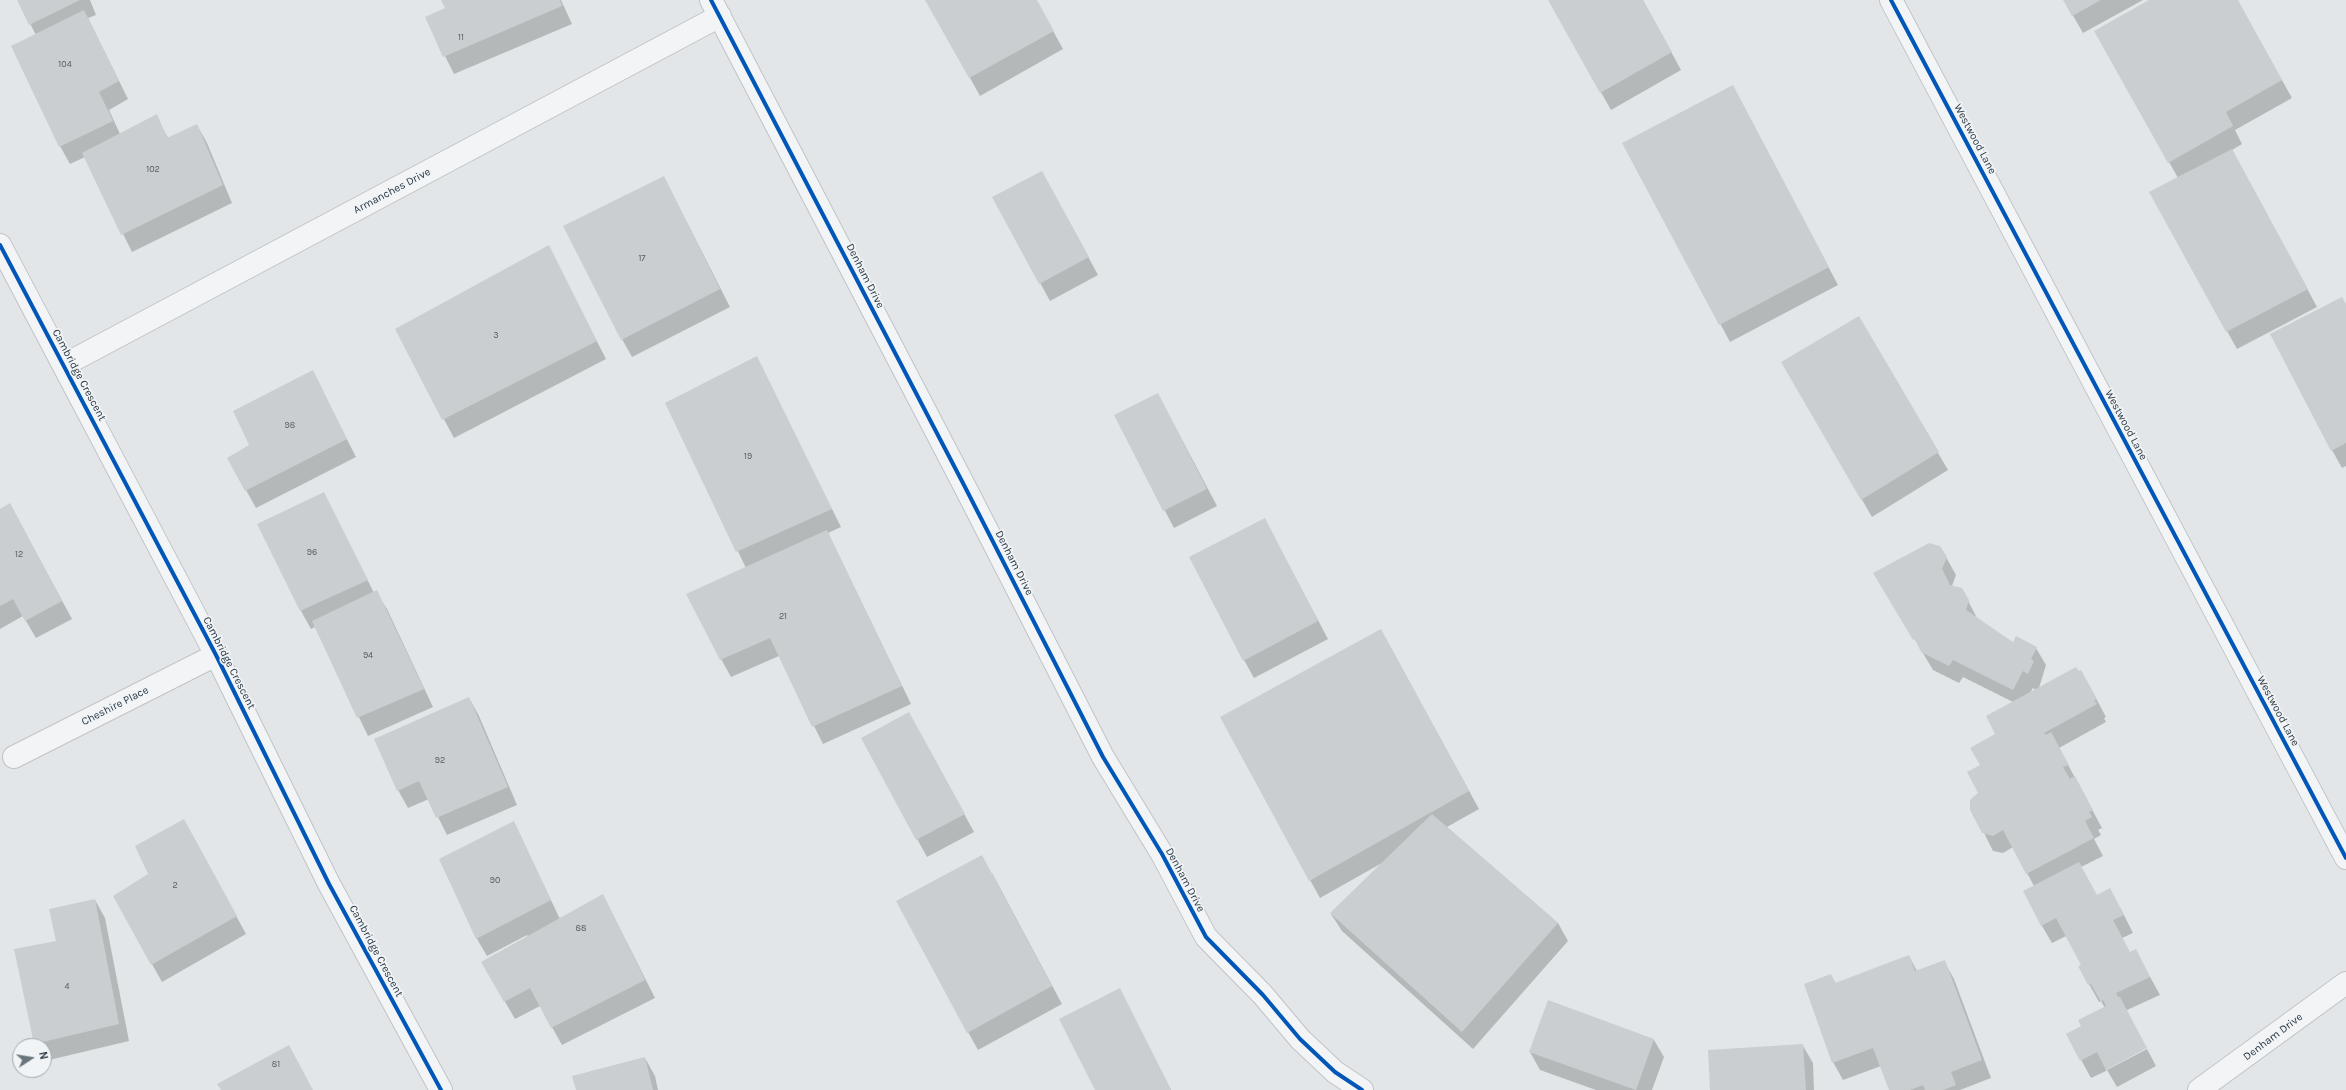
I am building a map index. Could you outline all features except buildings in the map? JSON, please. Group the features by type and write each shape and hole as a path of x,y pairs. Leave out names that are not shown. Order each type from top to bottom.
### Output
{"street":[{"name":"Westwood Lane","path":"1891,0 2346,858"},
{"name":"Armanches Drive","path":"64,365 716,8"},
{"name":"Denham Drive","path":"716,8 1103,757 1162,854 1206,937 1263,994 1300,1039 1335,1072 1362,1090"},
{"name":"Cambridge Crescent","path":"0,244 216,655 329,884 441,1090"},
{"name":"Cheshire Place","path":"14,757 216,655"},
{"name":"Denham Drive","path":"2199,1090 2346,983"}],"cycle path":[{"path":"711,0 965,487 1103,757 1162,854 1206,937 1263,995 1300,1039 1335,1072 1362,1090"},
{"path":"1891,0 2346,858"},
{"path":"0,245 216,655 329,884 441,1090"}]}
